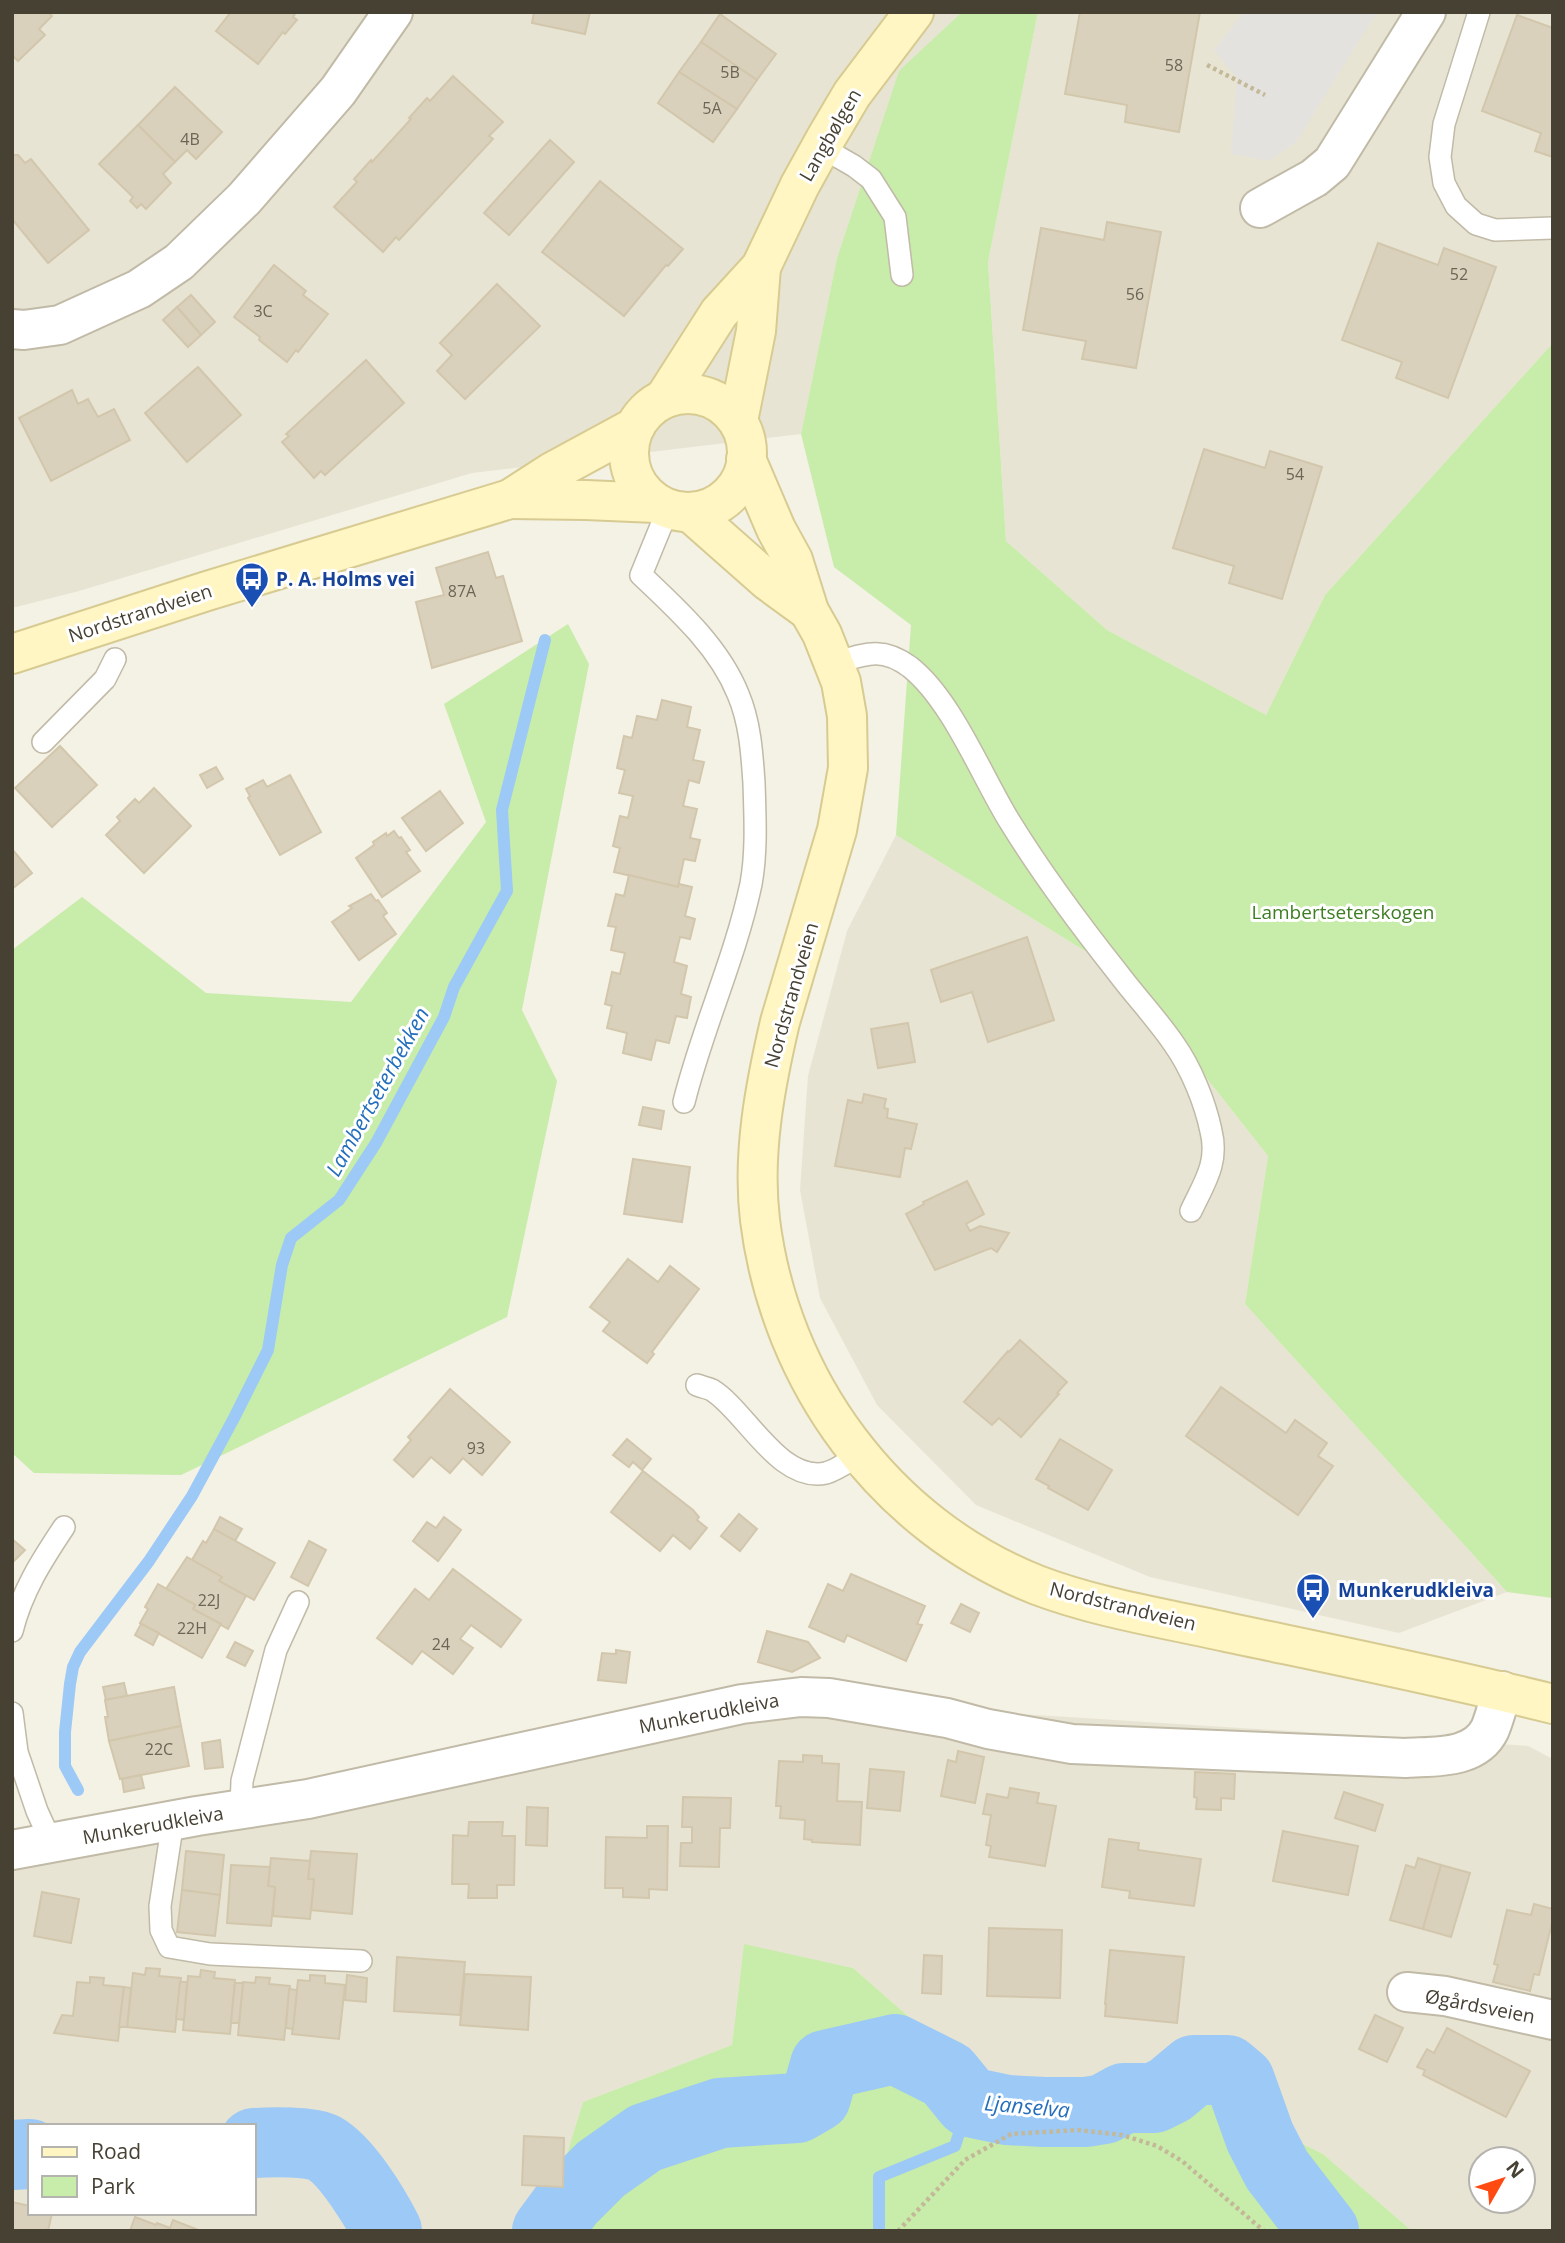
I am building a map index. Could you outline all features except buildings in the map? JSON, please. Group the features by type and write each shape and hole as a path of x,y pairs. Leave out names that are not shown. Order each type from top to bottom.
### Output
{"main road":[{"name":"Langbølgen","path":"664,399 719,313 761,267 800,185 852,94 914,12"},
{"name":"Langbølgen","path":"738,421 756,331 761,267"},
{"path":"676,395 699,395 721,405 738,421 745,440 746,459 740,482 725,500 703,511 672,508 647,496 633,475 629,451 635,427 647,410 664,399 676,395"},
{"name":"Nordstrandveien","path":"12,654 510,499 552,472 635,427"},
{"name":"Nordstrandveien","path":"746,459 776,529 793,560 809,611 835,663 844,699 849,738 848,768 838,830 780,1022 761,1120 760,1206 766,1257 775,1297 794,1349 832,1420 859,1455 908,1505 994,1565 1037,1584 1082,1599 1139,1613 1553,1704"},
{"name":"Nordstrandveien","path":"510,499 593,500 672,508 809,611"}],"street":[{"path":"12,329 60,325 139,289 179,262 244,199 338,91 393,12"},
{"path":"1260,208 1314,178 1332,163 1426,12"},
{"name":"Munkerudkleiva","path":"12,1850 331,1794 742,1704 801,1697 872,1704 1073,1744 1406,1758 1456,1755 1479,1743 1489,1730 1502,1692"},
{"name":"Øgårdsveien","path":"1407,1992 1445,1996 1553,2020"}],"lane":[{"path":"1479,12 1444,124 1440,157 1444,183 1456,206 1476,224 1495,230 1553,228"},
{"path":"821,147 871,179 895,216 902,275"},
{"path":"672,508 642,575 696,631 725,669 738,694 748,725 755,804 751,883 732,953 694,1063 684,1102"},
{"path":"835,663 874,652 910,667 925,682 956,725 1010,821 1061,897 1175,1045 1193,1079 1212,1134 1214,1162 1191,1211"},
{"name":"Nordstrandveien","path":"43,743 105,680 115,659"},
{"path":"697,1385 710,1389 722,1398 758,1437 799,1470 810,1474 828,1473 859,1455"},
{"path":"12,1631 18,1607 37,1567 64,1527"},
{"path":"241,1809 242,1781 276,1650 298,1602"},
{"path":"12,1713 17,1752 37,1811 52,1844"},
{"path":"173,1821 160,1906 161,1930 169,1947 211,1954 361,1961"}],"path":[{"path":"1207,65 1265,95"},
{"path":"898,2231 965,2160 1011,2134 1078,2130 1122,2135 1157,2146 1182,2161 1264,2231"}],"shaded area":[{"path":"12,12 962,12 899,72 837,258 801,434 472,473 79,591 12,608"},
{"path":"1038,12 1553,12 1553,343 1325,595 1266,715 1107,630 1006,541 988,262"},
{"path":"1244,12 1377,12 1296,142 1269,161 1231,154 1237,78 1214,50"},
{"path":"896,835 1126,976 1268,1156 1245,1304 1507,1592 1399,1633 1150,1577 976,1505 877,1405 820,1298 800,1190 808,1076 847,931"},
{"path":"750,1697 1528,1746 1553,1759 1553,2231 1412,2231 1323,2154 1216,2101 996,2093 853,1968 744,1945 732,2045 583,2102 555,2192 524,2231 12,2231 12,1852"}],"green space":[{"name":"Lambertseterskogen","path":"962,12 1038,12 988,262 1006,541 1107,630 1266,715 1325,595 1553,343 1553,1598 1507,1592 1245,1304 1268,1156 1126,976 896,835 911,625 834,567 801,434 837,258 899,71"},
{"path":"568,624 589,664 522,1010 557,1081 507,1317 181,1475 34,1473 12,1453 12,950 82,897 206,993 351,1002 486,822 444,704"},
{"path":"744,1944 853,1968 996,2093 1216,2101 1323,2154 1412,2231 524,2231 555,2192 583,2102 732,2045"}],"waterway":[{"name":"Lambertseterbekken","path":"78,1790 65,1766 65,1732 73,1667 80,1652 149,1561 192,1496 268,1350 282,1265 291,1238 339,1200 376,1143 444,1017 454,987 507,891 502,810 545,640"},
{"name":"Ljanselva","path":"547,2231 569,2201 601,2169 645,2138 720,2113 797,2108 816,2097 825,2065 895,2049 947,2075 969,2102 1007,2110 1086,2112 1104,2109 1124,2098 1154,2098 1170,2090 1194,2070 1227,2070 1240,2081 1260,2137 1277,2170 1324,2231"},
{"path":"879,2231 879,2177 955,2146 969,2102"},
{"name":"Ljanselva","path":"256,2143 300,2143 318,2146 333,2154 368,2198 387,2231"},
{"name":"Ljanselva","path":"12,2155 28,2154"}],"place":[{"name":"P. A. Holms vei","path":"252,609"},
{"name":"Munkerudkleiva","path":"1313,1620"}]}
